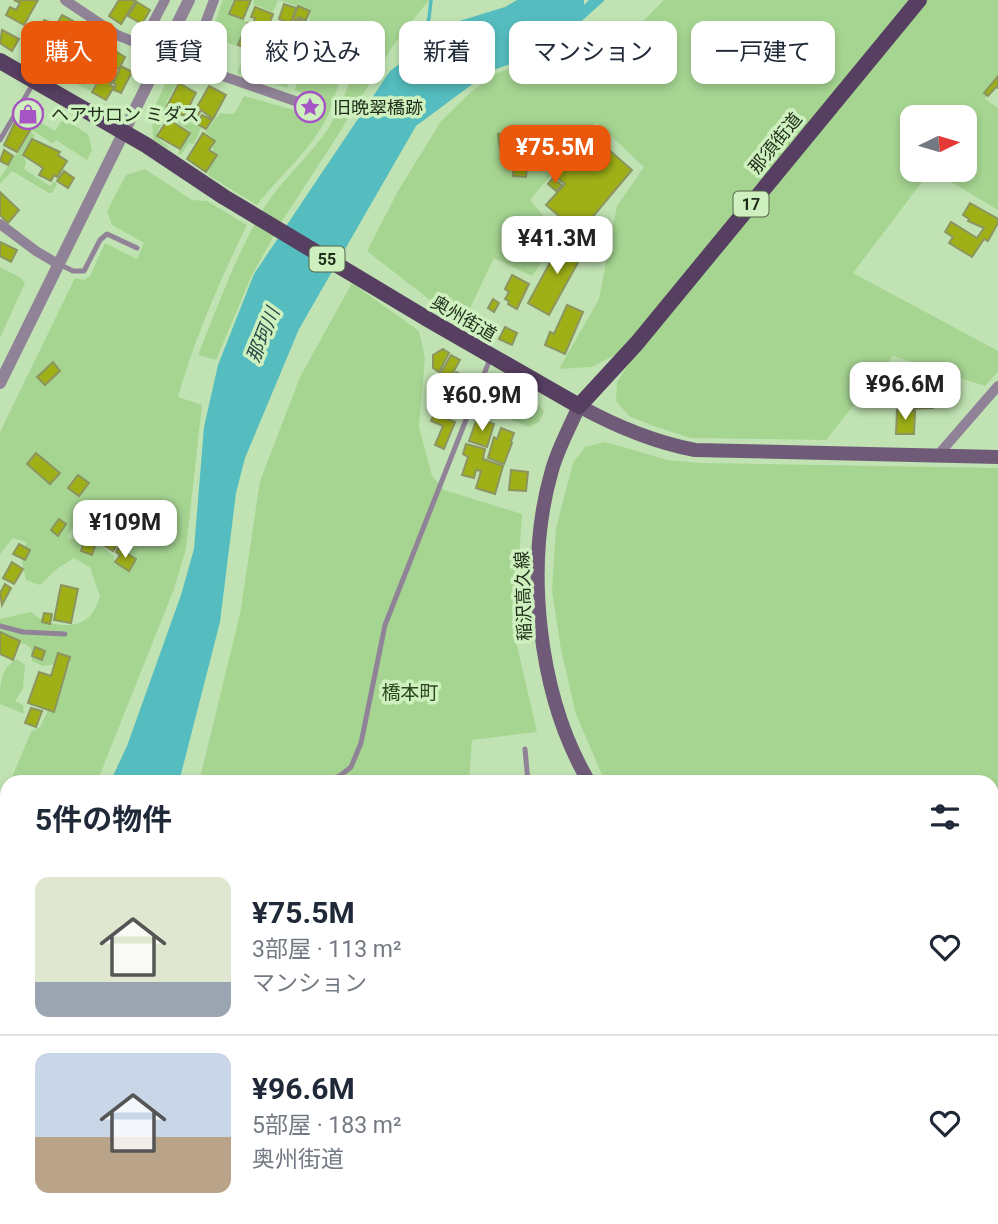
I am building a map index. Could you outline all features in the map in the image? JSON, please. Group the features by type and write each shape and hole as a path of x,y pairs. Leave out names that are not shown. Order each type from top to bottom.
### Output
{"main road":[{"name":"那須街道","path":"579,406 637,343 919,0"},
{"name":"奥州街道","path":"0,61 21,74"},
{"name":"奥州街道","path":"38,84 125,132 225,197 429,320 622,429 649,439 695,450 998,457"},
{"name":"稲沢高久線","path":"579,406 552,469 547,491 540,545 538,593 548,676 558,715 574,756 585,775"}],"street":[{"path":"65,0 117,35 145,47 164,0"},
{"path":"0,383 189,0"},
{"path":"206,21 214,0"},
{"path":"227,77 298,102"},
{"path":"0,224 58,264"},
{"path":"938,455 998,386"}],"lane":[{"path":"0,140 33,84"},
{"path":"58,264 73,271 84,271 100,240 107,234 137,248"},
{"path":"341,775 351,767 361,743 384,625 491,356"},
{"path":"0,626 23,632 65,634"},
{"path":"525,749 527,775"}],"green space":[{"path":"223,0 233,0 228,14 246,21 241,21 241,35 237,46 227,42 227,21 215,21"},
{"path":"254,0 278,0 273,12 253,4"},
{"path":"278,0 429,0 412,21 399,21 399,38 385,59 385,21 311,21 311,10"},
{"path":"664,0 998,0 998,81 985,99 998,108 998,210 951,182 977,182 977,105 900,105 900,182 922,182 853,273 998,351 998,372 985,386 893,356 826,440 691,438 629,416 616,401 617,382 645,339 592,367 559,369 599,299 617,206 644,167 596,122 530,200 560,235 532,276 494,258 462,325 367,251 398,191 441,121 482,84 495,84 495,74 509,69 509,84 677,84 677,21 643,21"},
{"path":"79,84 95,84 91,91"},
{"path":"165,84 176,84 166,103 167,109 201,128 194,144 189,143 181,155 178,153 190,131 170,118 165,119 157,132 160,140 169,147 153,140 152,113"},
{"path":"297,84 339,84 328,115 313,140 257,205 208,175 213,150 212,137 205,132 220,113 234,114 244,96 312,115 317,100 295,90"},
{"path":"348,84 369,84 282,221 252,275 216,360 198,355 228,280 254,225 271,197 328,129"},
{"path":"63,119 88,134 92,150 87,160 56,140 53,144 32,130 38,121 55,131"},
{"path":"31,132 35,135 22,153 26,163 24,169 50,186 54,181 57,184 52,193 12,171 0,184 0,178"},
{"path":"145,169 192,200 207,201 247,225 209,309 178,397 202,405 186,549 174,589 100,775 13,775 31,732 40,727 71,662 43,666 32,661 31,648 25,644 0,640 0,619 31,612 51,623 75,624 89,617 100,597 90,567 74,558 58,568 40,585 26,580 22,563 26,542 13,538 0,554 0,432 75,278 84,280 90,276 105,243 137,259 144,243 112,225 107,211 126,175","holes":["94,510 119,528 125,545 115,566 114,556 100,545 67,537 83,513"]},
{"path":"0,267 25,283 0,338"},
{"path":"352,283 419,331 425,358 419,427 432,476 444,490 522,514 514,632 537,732 472,740 470,775 201,775 240,614 260,481 300,377"},
{"path":"489,372 530,394 544,412 539,422 529,427 475,405"},
{"path":"605,442 668,460 700,463 998,468 998,775 602,775 576,714 561,650 552,590 556,528 573,463 585,447"},
{"path":"17,659 25,665 23,689 15,701 23,705 24,714 0,704 4,672"}],"water":[{"path":"517,0 584,0 584,5 589,0 605,0 582,21 509,21 509,65 495,69 495,21 459,21 505,7"},
{"name":"那珂川","path":"399,64 399,84 473,84 416,126 299,329 245,458 236,493 220,622 181,775 113,775 127,746 181,595 194,549 204,427 218,365 254,274 381,84 385,84 390,71"}],"building":[{"path":"14,0 38,0 26,21 21,21 21,23 6,15 10,7 16,10 20,3"},
{"path":"119,0 136,0 121,24 109,16"},
{"path":"235,0 251,0 243,19 229,14"},
{"path":"137,2 150,10 144,21 137,21 128,16"},
{"path":"284,4 296,8 292,21 279,19"},
{"path":"298,6 310,11 306,20 298,17 297,21 293,19"},
{"path":"255,7 273,14 270,21 254,21 255,18 251,17"},
{"path":"62,15 73,21 59,21"},
{"path":"2,30 19,39 12,51 0,43"},
{"path":"117,52 125,57 119,69 117,68"},
{"path":"121,66 131,71 121,93 114,90"},
{"path":"998,76 998,88 988,96 984,93"},
{"path":"96,84 110,84 114,87 106,100 92,92"},
{"path":"178,84 196,93 184,116 167,106"},
{"path":"209,86 226,95 213,119 197,107"},
{"path":"28,99 43,109 32,128 17,118"},
{"path":"192,108 200,112 195,121 187,116"},
{"path":"202,115 212,120 206,129 197,124"},
{"path":"168,119 190,133 180,149 157,136"},
{"path":"16,120 31,129 17,152 4,145"},
{"path":"203,133 215,141 209,150 217,155 206,172 187,159"},
{"path":"508,133 510,151 505,151 505,148 500,149 498,134"},
{"path":"592,135 632,170 579,233 546,205 565,184 556,177"},
{"path":"32,139 60,152 58,155 67,161 57,177 54,175 51,181 39,175 43,168 23,155"},
{"path":"515,148 525,149 524,155 528,156 526,177 513,176"},
{"path":"4,150 13,156 8,165 0,161"},
{"path":"64,171 74,178 68,188 57,181"},
{"path":"553,178 562,185 556,191 548,184"},
{"path":"0,192 19,210 8,223 0,215"},
{"path":"970,203 998,219 988,241 984,239 972,257 949,243 953,237 945,232 951,222 977,238 984,228 968,221 963,215"},
{"path":"564,237 586,248 549,315 528,303"},
{"path":"0,242 17,250 11,262 0,256"},
{"path":"512,275 529,284 517,309 505,299 509,292 505,289"},
{"path":"493,299 499,303 494,312 488,308"},
{"path":"567,305 583,312 565,354 545,345 550,332 554,334"},
{"path":"505,327 517,333 512,345 499,339"},
{"path":"443,349 449,353 439,372 433,368 433,355"},
{"path":"451,355 460,360 441,394 434,390"},
{"path":"53,362 60,371 45,385 37,377"},
{"path":"456,372 469,379 465,387 468,389 461,401 457,398 450,411 439,405"},
{"path":"902,386 932,395 933,408 911,409 911,405 898,406 897,395 903,394"},
{"path":"436,409 447,414 445,418 455,422 444,449 435,445 443,426 431,421"},
{"path":"897,410 915,411 914,434 896,434"},
{"path":"477,418 494,424 487,447 469,441"},
{"path":"501,428 514,433 504,464 488,458 494,437 497,439"},
{"path":"466,444 485,449 483,459 503,466 495,494 476,488 481,471 476,470 474,478 462,475 468,457 463,454"},
{"path":"36,453 60,473 50,484 27,464"},
{"path":"511,470 528,472 526,491 509,490"},
{"path":"78,475 89,483 79,496 68,488"},
{"path":"93,512 108,521 105,525 122,536 113,551 93,538 98,529 84,520"},
{"path":"59,519 66,524 58,536 51,530"},
{"path":"84,542 95,546 92,555 81,551"},
{"path":"19,544 30,550 25,560 13,554"},
{"path":"118,548 136,559 129,571 115,562 120,555 116,552"},
{"path":"12,562 23,569 14,584 3,578"},
{"path":"5,584 11,588 2,605 0,593"},
{"path":"61,585 78,589 71,623 54,620"},
{"path":"44,613 52,614 50,624 42,622"},
{"path":"0,632 20,641 13,660 0,654"},
{"path":"35,647 45,651 42,660 32,656"},
{"path":"58,653 70,657 54,712 28,703 39,672 51,676"},
{"path":"31,708 42,711 36,727 25,723"}],"waterway":[{"path":"428,21 431,0"}],"place":[{"name":"旧晩翠橋跡","path":"310,107"},
{"name":"ヘアサロン ミダス","path":"28,114"}],"district":[{"name":"橋本町","path":"410,692"}]}
